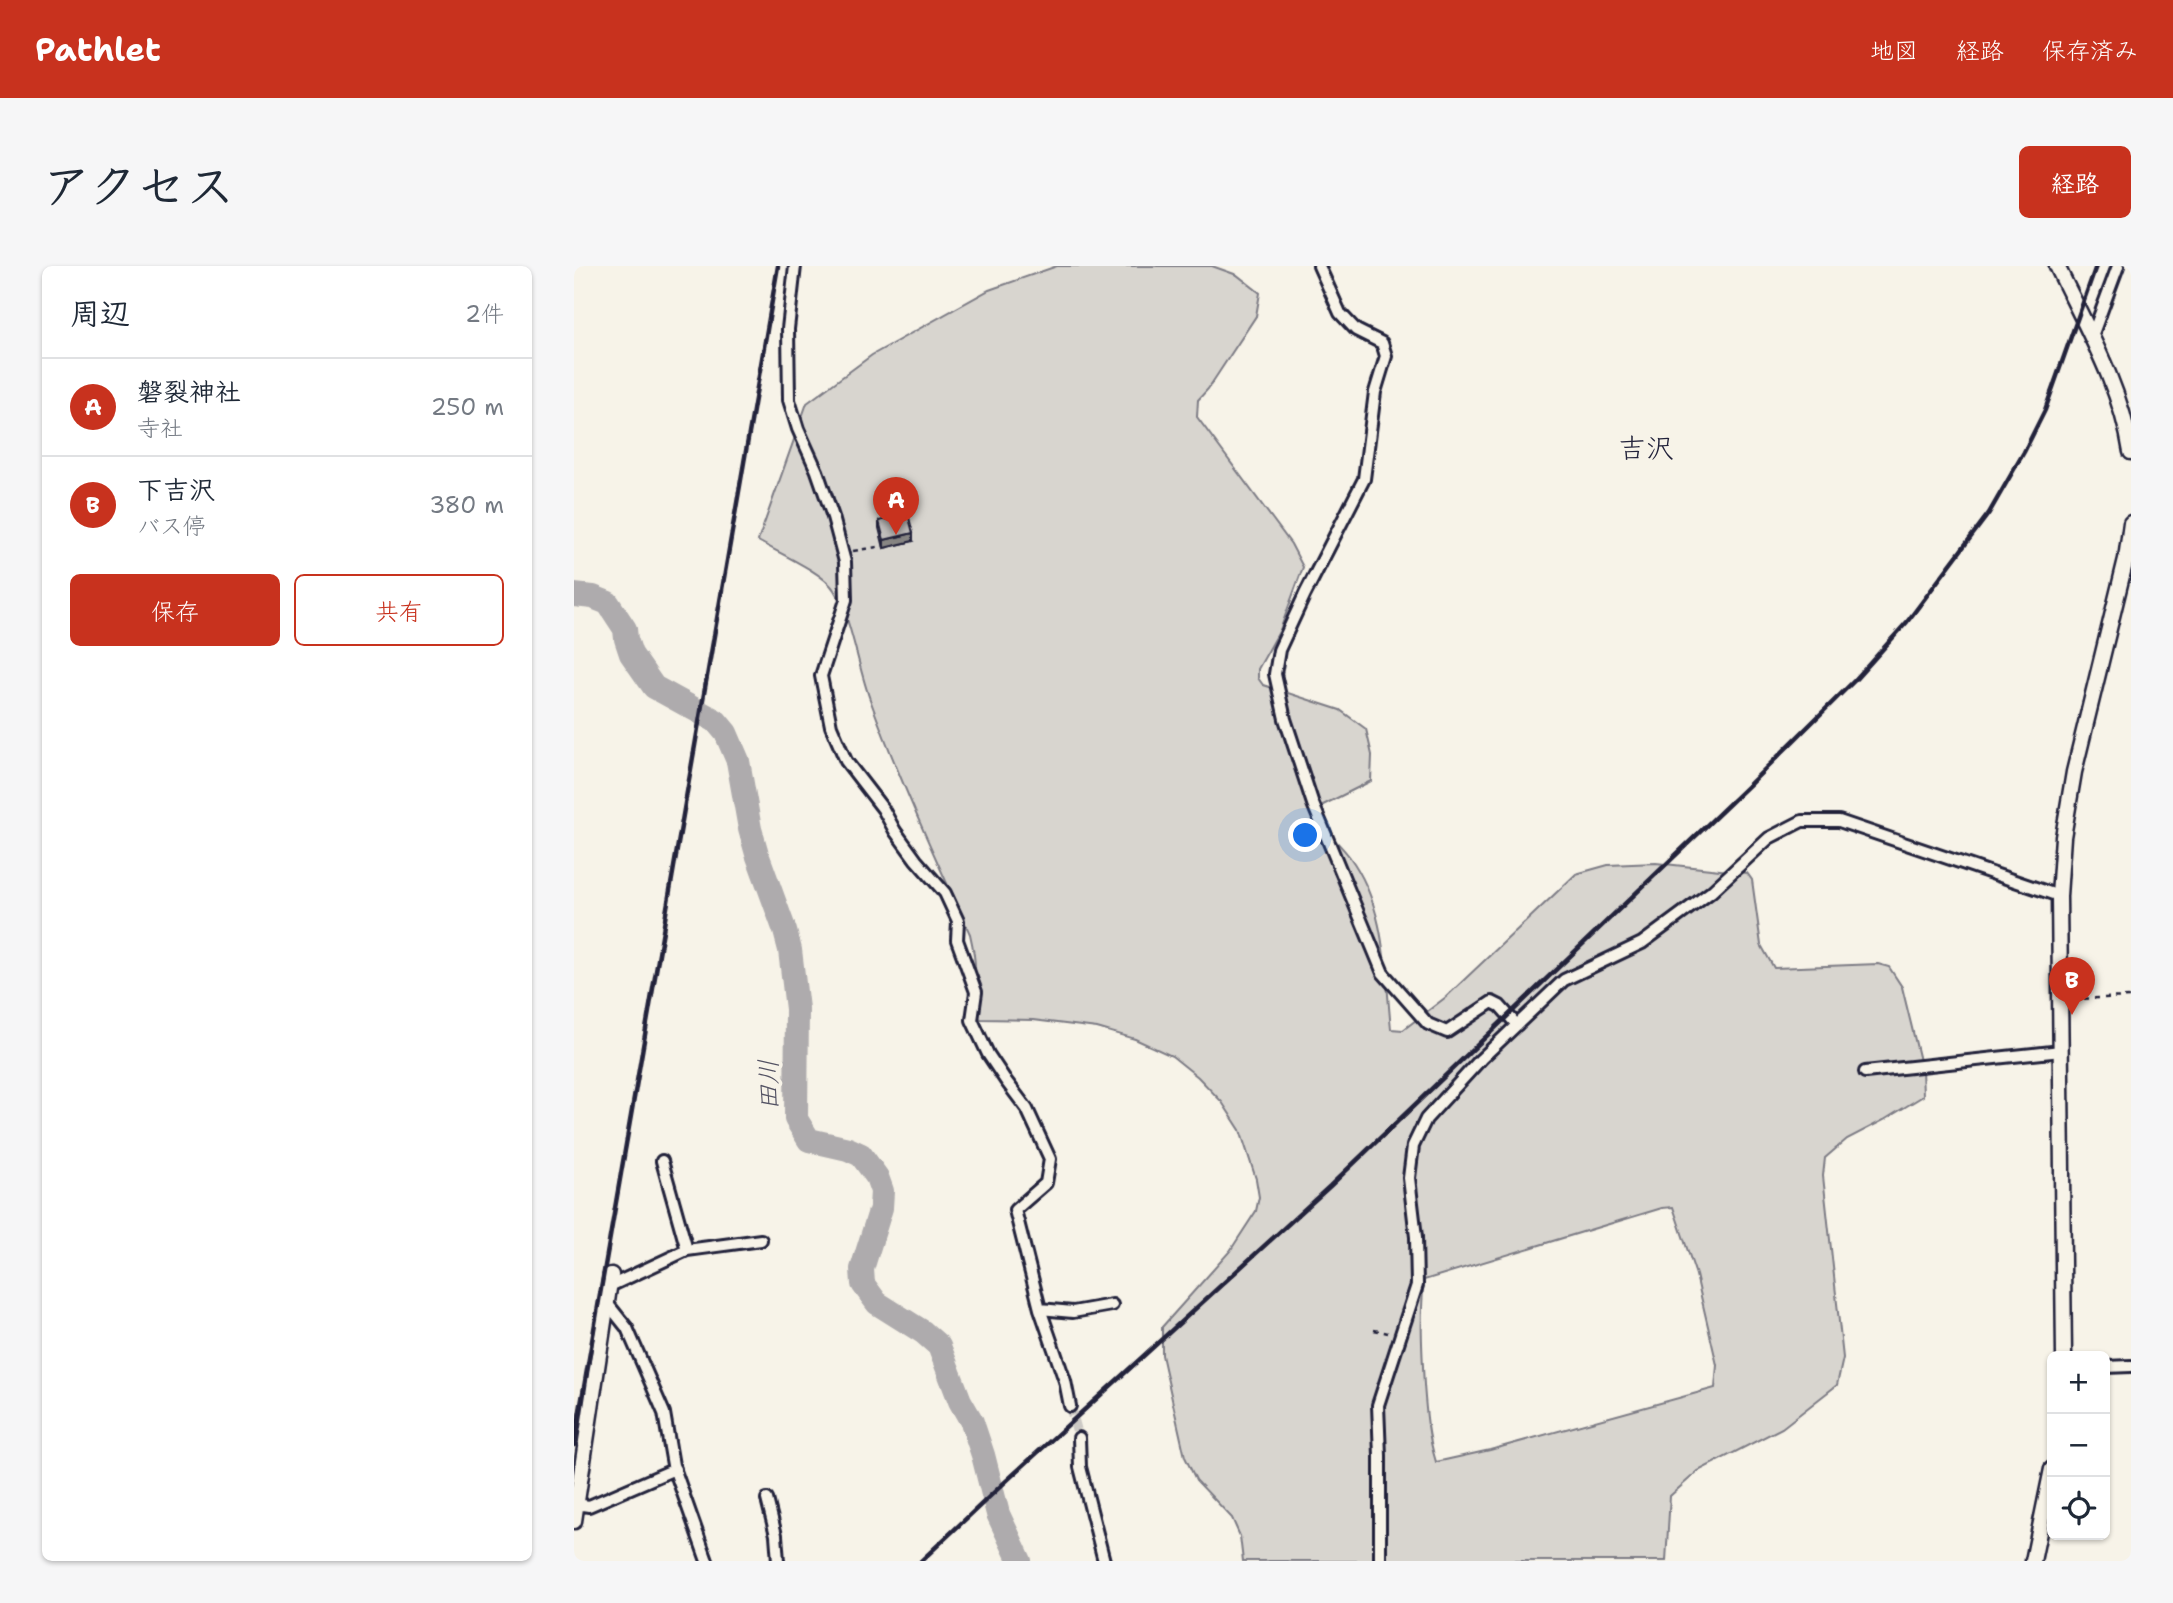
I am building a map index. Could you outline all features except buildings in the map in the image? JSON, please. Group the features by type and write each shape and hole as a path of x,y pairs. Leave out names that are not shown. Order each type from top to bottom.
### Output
{"street":[{"path":"795,266 788,329 789,400 833,517 845,562 846,600 821,676 831,726 846,761 883,809 916,860 945,893 958,921 957,940 976,992 972,1020 988,1054 1027,1109 1050,1158 1046,1183 1015,1210 1040,1309 1065,1381 1070,1406"},
{"path":"1319,266 1340,313 1356,330 1382,343 1386,356 1375,392 1364,480 1279,650 1275,674 1284,719 1313,804 1383,973 1428,1024 1447,1032 1492,1002 1500,1006 1517,1025"},
{"path":"2057,266 2107,371 2121,409 2131,452"},
{"path":"2091,339 2118,266"},
{"path":"2064,1351 2059,896 2063,838 2074,772 2126,559 2131,523"},
{"path":"1380,1561 1378,1405 1417,1285 1416,1237 1409,1178 1413,1146 1426,1119 1481,1059 1564,980 1642,943 1711,892 1769,838 1802,821 1839,821 2059,896"},
{"path":"1866,1072 2061,1051"},
{"path":"662,1161 687,1250"},
{"path":"574,1521 610,1280 687,1250 761,1240"},
{"path":"607,1303 627,1328 664,1413 675,1469 707,1561"},
{"path":"1040,1309 1073,1312 1112,1305"},
{"path":"2110,1367 2131,1366"},
{"path":"1079,1438 1080,1467 1104,1561"},
{"path":"576,1504 589,1506 675,1469"},
{"path":"2032,1561 2050,1477"},
{"path":"767,1499 776,1535 778,1561"}],"path":[{"path":"867,549 883,546"},
{"path":"2060,1000 2131,997"},
{"path":"1374,1330 1399,1336"}],"shaded area":[{"path":"1057,266 1212,266 1237,275 1260,293 1256,316 1198,400 1197,417 1291,544 1303,567 1280,630 1258,669 1258,678 1263,685 1340,710 1366,729 1372,755 1371,781 1313,810 1312,816 1349,856 1370,896 1382,939 1391,1029 1403,1030 1446,997 1576,874 1608,865 1656,863 1747,873 1752,880 1761,945 1774,968 1878,964 1889,967 1902,987 1922,1069 1923,1096 1847,1139 1825,1158 1823,1176 1843,1358 1837,1385 1782,1428 1698,1471 1670,1496 1666,1561 1243,1561 1240,1536 1232,1518 1196,1480 1185,1457 1162,1355 1162,1327 1230,1251 1256,1211 1259,1197 1256,1179 1240,1130 1222,1102 1198,1077 1172,1056 1135,1039 1097,1028 1033,1020 981,1019 970,1014 975,969 970,934 882,731 866,689 840,602 829,583 821,577 758,541 807,403 872,355 989,290","holes":["1673,1207 1696,1275 1717,1365 1715,1388 1490,1450 1436,1462 1429,1433 1424,1385 1424,1280 1662,1208"]}],"waterway":[{"name":"田川","path":"574,595 593,597 608,603 625,629 631,654 654,687 716,721 726,733 738,761 757,854 790,950 797,1009 796,1119 809,1140 848,1149 861,1155 877,1177 882,1191 881,1208 862,1269 863,1284 877,1303 923,1332 939,1346 960,1401 972,1422 998,1514 1020,1561"}],"tunnel":[{"path":"1070,1406 1079,1438"}],"railway":[{"path":"574,1445 778,266"},
{"path":"921,1561 1330,1186 1855,680 1907,622 1989,513 2045,410 2096,266"}],"place":[{"name":"磐裂神社","path":"896,535"},
{"name":"下吉沢","path":"2072,1015"}],"district":[{"name":"吉沢","path":"1646,448"}]}
